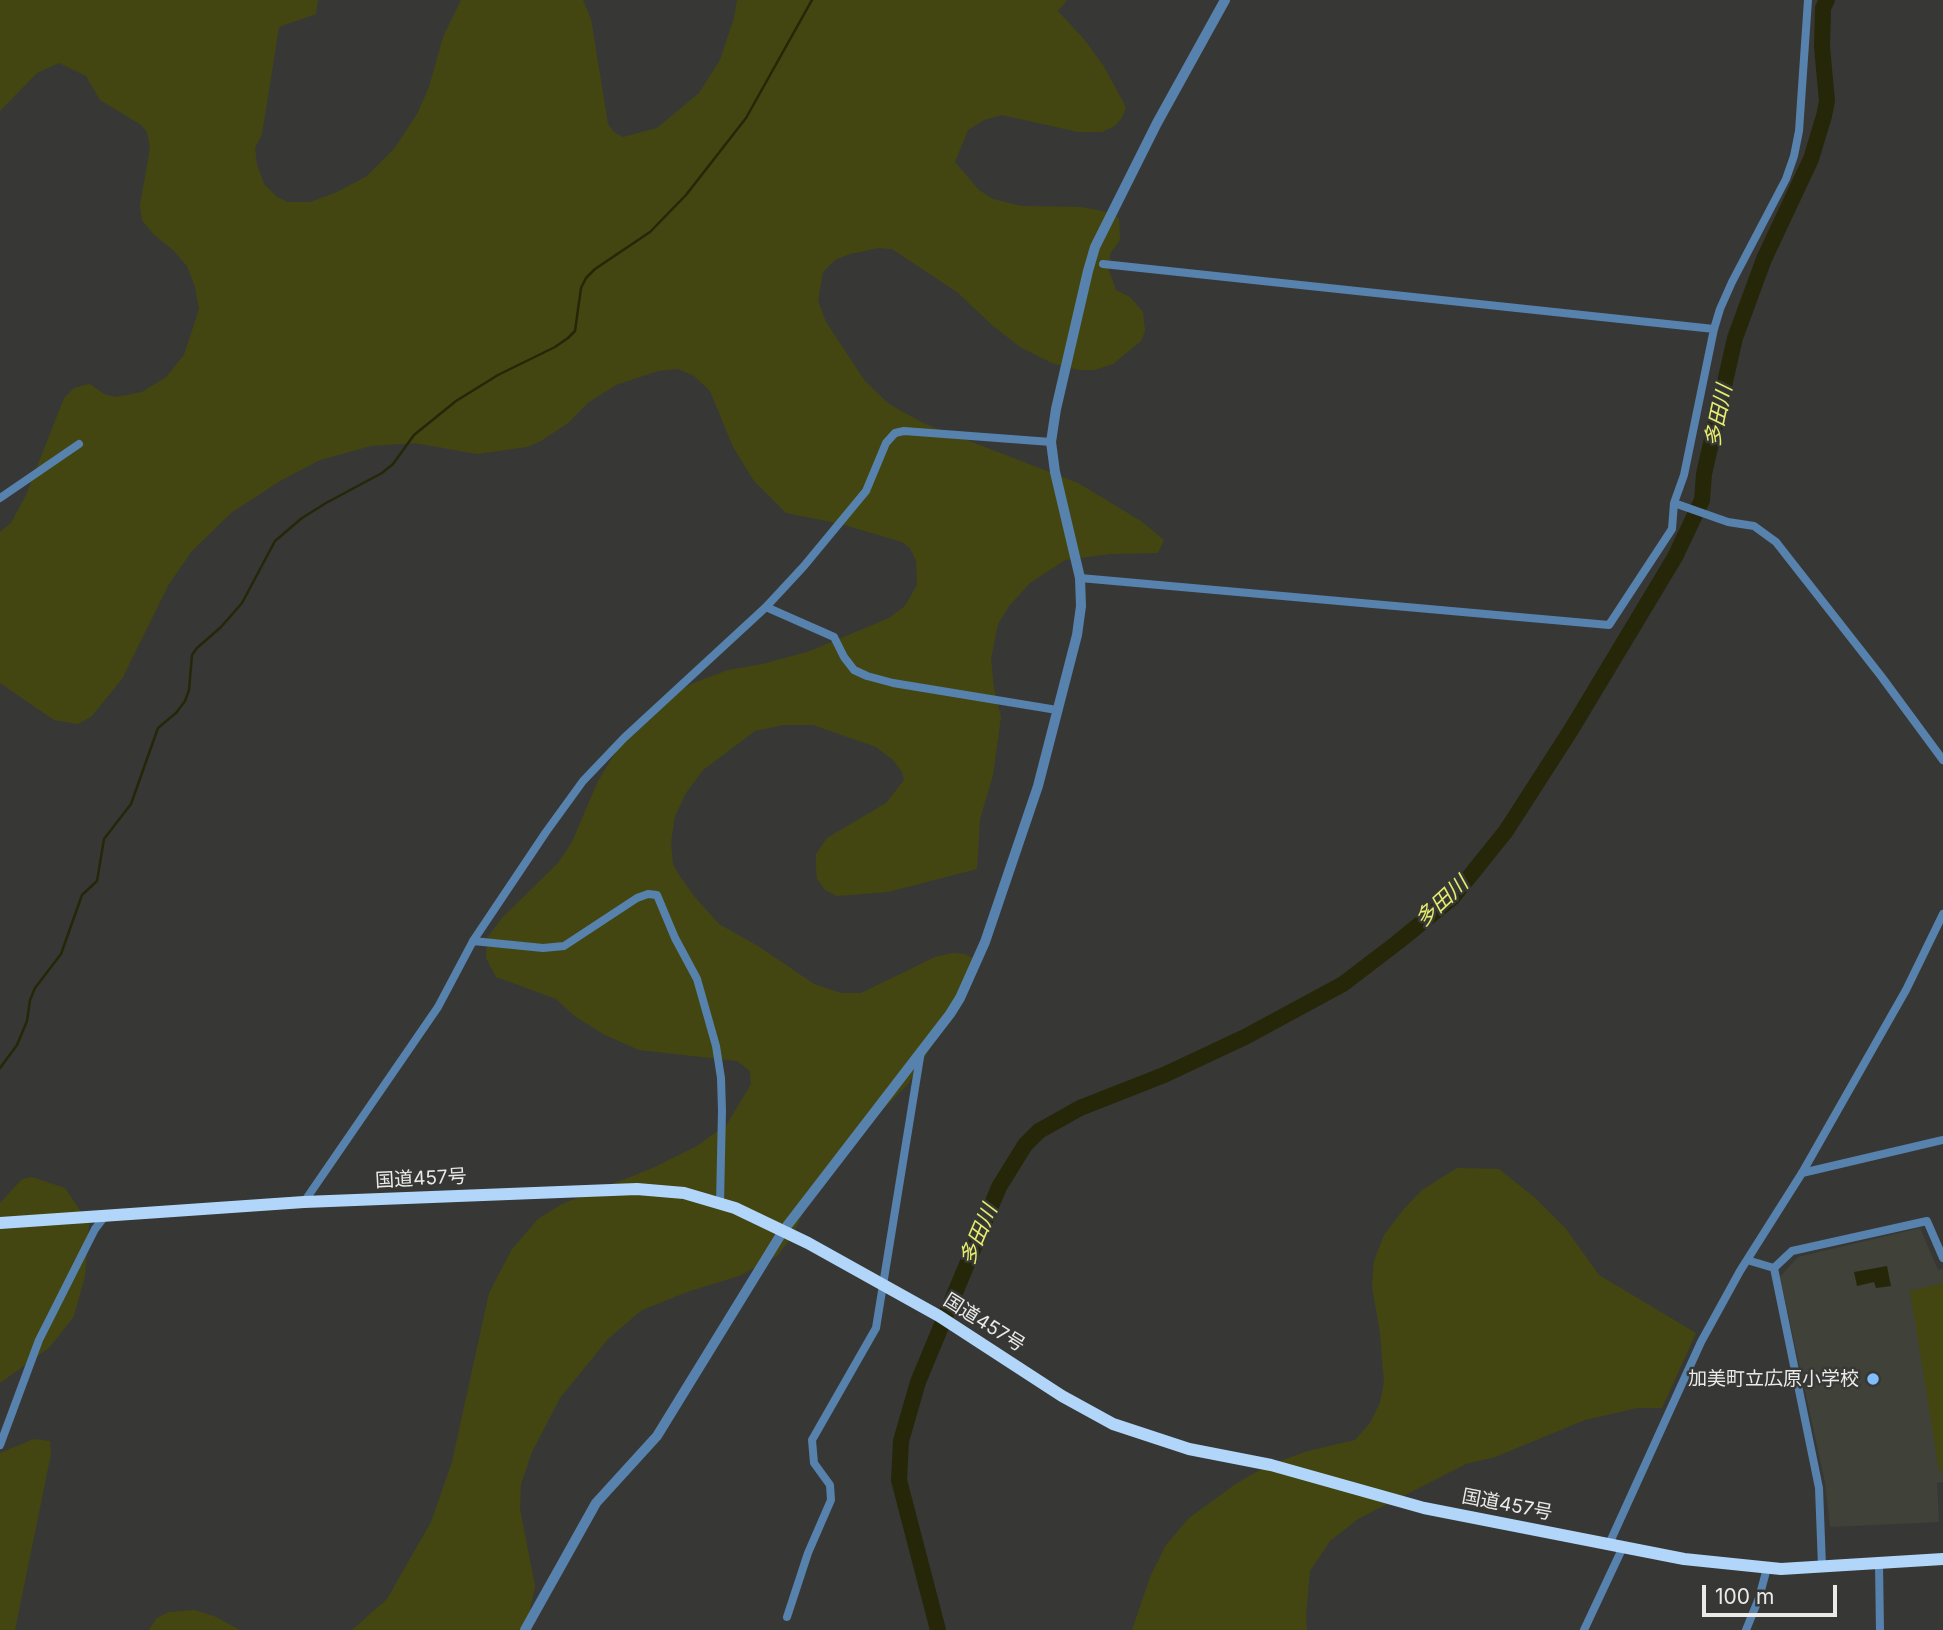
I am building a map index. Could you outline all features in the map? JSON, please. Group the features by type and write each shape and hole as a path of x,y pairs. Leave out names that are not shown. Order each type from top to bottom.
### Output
{"highway":[{"name":"国道457号","path":"0,1223 304,1202 637,1189 684,1194 720,1203 783,1231 939,1316 1062,1396 1113,1423 1176,1445 1271,1465 1424,1508 1684,1559 1767,1568 1943,1559"}],"street":[{"path":"525,1630 596,1503 657,1436 783,1231 960,998 985,942 1038,786 1077,635 1081,607 1080,578 1055,472 1051,442 1095,247 1157,123 1225,0"},
{"path":"1080,578 1609,625 1672,529 1674,503 1684,475 1714,329 1732,282 1777,197 1794,156 1799,131 1808,0"},
{"path":"1103,264 1714,329"},
{"path":"304,1202 438,1007 473,942 546,832 598,764 766,607 804,566 866,491 886,443 895,433 904,431 1051,442"},
{"path":"0,498 79,444"},
{"path":"1674,503 1722,520 1754,526 1776,542 1943,760"},
{"path":"766,607 834,637 854,670 867,676 893,683 1057,710"},
{"path":"473,942 543,948 564,946 637,898 648,894 657,895 675,938 697,979 716,1046 722,1110 720,1203"},
{"path":"1608,1544 1701,1342 1906,990 1943,914"},
{"path":"787,1617 808,1553 831,1500 830,1485 814,1463 812,1440 876,1328 922,1047"},
{"path":"1802,1172 1943,1140"},
{"path":"0,1445 44,1331 104,1216"},
{"path":"1774,1268 1792,1251 1927,1221 1943,1258"},
{"path":"1747,1260 1774,1268"},
{"path":"1774,1268 1819,1488 1822,1566"},
{"path":"1584,1630 1623,1547"},
{"path":"1879,1564 1880,1630"},
{"path":"1746,1630 1767,1568"}],"shaded area":[{"path":"0,0 318,0 316,14 279,27 262,134 255,148 257,165 264,184 277,197 288,202 310,202 335,193 367,176 394,149 417,114 429,87 443,37 461,0 583,0 591,19 608,124 614,132 623,137 657,128 699,93 720,60 737,0 1067,0 1058,11 1103,65 1126,107 1115,126 1102,132 1078,132 1002,115 984,120 968,130 955,162 979,190 993,199 1021,206 1082,207 1119,218 1120,240 1110,254 1109,270 1116,290 1130,297 1143,312 1145,331 1141,341 1113,364 1095,370 1079,370 1052,363 1020,347 957,292 892,249 879,248 850,254 835,260 823,272 818,301 826,322 865,381 889,404 923,423 1078,483 1141,521 1164,540 1158,553 1110,554 1065,560 1030,583 1009,606 998,624 991,659 1001,717 993,775 980,819 977,869 888,892 837,896 825,890 817,879 816,854 827,838 886,803 904,780 902,772 893,760 876,747 813,725 783,725 755,731 703,770 686,793 675,816 671,842 673,864 679,875 719,924 758,946 814,984 841,993 861,993 935,957 953,953 965,954 974,959 962,997 908,1084 857,1136 805,1209 791,1238 777,1256 739,1276 642,1310 608,1339 560,1398 532,1452 521,1484 520,1509 535,1586 526,1630 352,1630 387,1599 431,1522 452,1462 489,1293 512,1249 538,1219 562,1204 655,1167 697,1146 727,1124 751,1084 750,1071 737,1061 639,1050 605,1035 576,1017 556,999 496,977 486,958 487,938 502,918 558,863 572,842 598,781 620,745 668,695 728,670 810,651 889,618 905,606 917,585 916,561 910,548 902,542 841,524 786,513 754,481 733,447 710,391 694,376 678,369 658,371 616,385 589,402 568,423 527,447 477,454 415,443 371,446 320,460 280,481 231,513 192,551 169,584 122,679 91,717 78,724 54,720 0,683 0,532 11,523 26,495 64,398 74,388 90,384 104,394 115,397 142,392 166,377 184,355 199,309 187,266 142,220 140,205 150,148 147,132 141,125 100,100 86,76 59,63 37,73 0,111"},
{"path":"1457,1168 1499,1169 1534,1197 1566,1229 1599,1275 1696,1333 1662,1408 1637,1408 1585,1420 1495,1457 1466,1464 1358,1519 1330,1541 1310,1571 1307,1630 1132,1630 1150,1577 1166,1545 1189,1518 1237,1483 1269,1465 1308,1451 1355,1440 1370,1423 1380,1403 1384,1382 1380,1333 1372,1287 1374,1261 1384,1235 1403,1210 1422,1190"},
{"path":"32,1177 65,1188 89,1224 85,1276 74,1316 50,1347 0,1383 0,1203 22,1179"},
{"name":"加美町立広原小学校","path":"1920,1228 1938,1270 1943,1269 1943,1482 1937,1483 1939,1522 1830,1527 1825,1482 1780,1277 1798,1257"},
{"path":"1887,1266 1891,1286 1876,1288 1874,1282 1857,1286 1854,1272"},
{"path":"1943,1283 1943,1470 1939,1471 1910,1291"},
{"path":"34,1439 50,1441 51,1454 15,1630 0,1630 0,1453"},
{"path":"194,1610 214,1616 240,1630 149,1630 157,1618 169,1612"}],"waterway":[{"path":"0,1068 17,1045 27,1021 35,988 61,954 82,895 97,881 104,839 131,804 158,728 176,713 185,701 189,690 192,655 242,603 275,541 302,518 382,473 393,464 414,435 456,401 498,375 555,347 575,331 581,288 586,278 650,232 686,195 746,118 812,0"},
{"name":"多田川","path":"938,1630 899,1480 901,1441 918,1382 999,1187 1025,1145 1039,1131 1080,1108 1164,1075 1245,1037 1343,984 1453,897 1506,831 1571,730 1675,557 1702,500 1704,474 1735,338 1764,259 1811,159 1824,116 1827,101 1822,47 1823,8 1827,0"}],"place":[{"name":"加美町立広原小学校","path":"1873,1379"}]}
